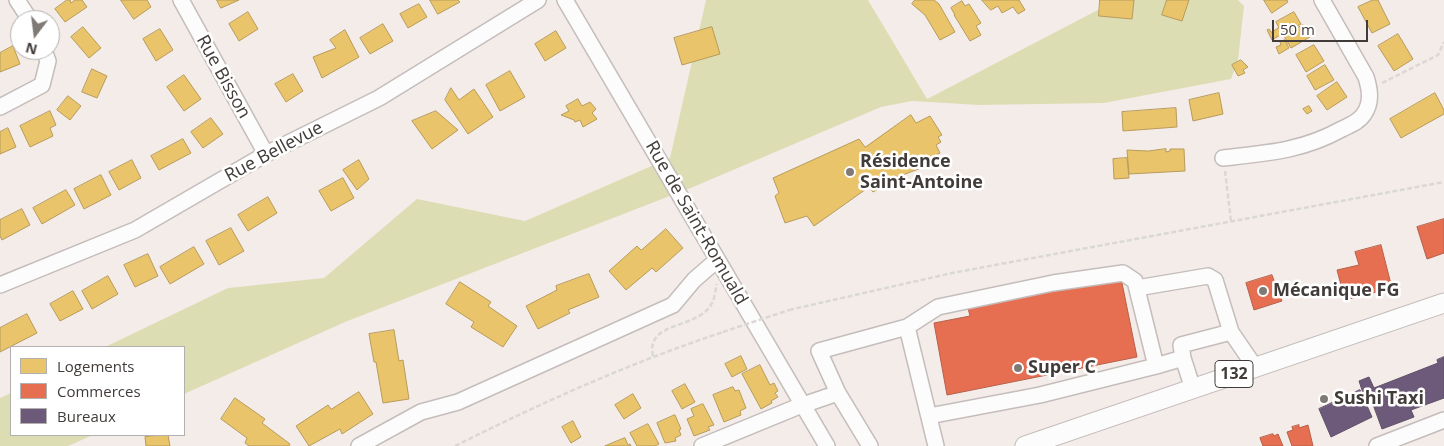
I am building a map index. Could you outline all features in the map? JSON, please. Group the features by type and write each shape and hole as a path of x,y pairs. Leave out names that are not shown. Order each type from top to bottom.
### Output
{"main road":[{"name":"132","path":"1025,446 1444,303"}],"street":[{"name":"Rue Bisson","path":"181,0 266,154"},
{"name":"Rue Bellevue","path":"0,285 135,230 266,154 379,98 538,0"},
{"name":"Rue de Saint-Romuald","path":"565,0 827,446"},
{"path":"1223,158 1286,151 1330,136 1361,118 1368,105 1370,89 1366,77 1322,0"},
{"path":"0,107 42,85 48,60"},
{"path":"359,446 420,412 458,402 673,305 694,280 719,263"},
{"path":"870,446 838,393 819,351 907,326 938,307 1053,283 1123,273 1135,281 1156,366"},
{"path":"1137,288 1208,276 1215,280 1231,332 1255,367"},
{"path":"907,326 936,446"},
{"path":"1193,389 1181,345 1231,332"},
{"path":"929,416 1040,395 1183,358"},
{"path":"702,446 802,405 838,393"},
{"path":"1377,446 1444,420"}],"path":[{"path":"1370,89 1438,55 1444,42"},
{"path":"1223,158 1231,221"},
{"path":"455,446 526,410 653,356 789,310 952,273 1444,182"},
{"path":"653,356 652,343 658,334 706,312 712,303 719,263"}],"green space":[{"path":"706,0 868,0 927,99 1117,0 1238,0 1244,6 1238,60 1231,79 1104,103 979,105 912,101 881,107 693,187 345,322 185,394 185,346 107,346 228,288 324,278 417,199 525,221 670,158"},
{"path":"10,393 10,436 91,436 68,446 0,446 0,398"}],"building: Logements":[{"path":"67,0 70,0 71,3 75,0 82,0 87,7 65,22 60,16 60,10 55,9"},
{"path":"121,0 147,0 151,7 134,19"},
{"path":"217,0 239,0 221,8"},
{"path":"430,0 458,0 460,2 438,14"},
{"path":"915,0 934,0 939,4 955,32 940,40 925,15 912,4"},
{"path":"982,0 1019,0 1025,10 1018,14 1013,7 1002,13 998,6 991,10"},
{"path":"1100,0 1134,0 1132,19 1099,16"},
{"path":"1167,0 1189,0 1182,21 1162,15"},
{"path":"1264,0 1287,0 1288,2 1272,13"},
{"path":"1373,0 1378,0 1390,24 1372,33 1358,7"},
{"path":"962,1 965,6 969,4 981,23 976,26 981,35 970,41 951,8"},
{"path":"419,4 427,17 408,28 400,14"},
{"path":"248,12 258,29 239,41 229,24"},
{"path":"1294,12 1301,24 1282,34 1276,22"},
{"path":"383,24 393,41 370,54 360,38"},
{"path":"1303,25 1310,37 1291,48 1284,36"},
{"path":"83,27 101,48 89,58 71,37"},
{"path":"712,27 720,54 682,65 674,38"},
{"path":"1279,28 1282,34 1272,40 1267,30 1269,29 1271,32"},
{"path":"160,29 173,50 156,61 143,39"},
{"path":"345,30 359,57 322,78 313,57 336,48 330,40"},
{"path":"556,31 566,48 545,61 535,44"},
{"path":"1398,34 1413,59 1394,71 1378,46"},
{"path":"1285,40 1289,48 1279,54 1276,47"},
{"path":"1314,45 1324,61 1306,72 1296,55"},
{"path":"10,48 10,60 18,60 20,64 0,72 0,53"},
{"path":"1241,60 1248,67 1243,70 1245,73 1238,76 1232,65"},
{"path":"1325,65 1334,80 1315,90 1307,76"},
{"path":"92,69 107,76 97,98 82,92"},
{"path":"510,71 525,97 500,111 486,85"},
{"path":"293,74 303,91 286,102 275,84"},
{"path":"184,75 201,99 184,111 167,87"},
{"path":"1337,82 1347,97 1327,110 1317,96"},
{"path":"451,88 459,100 474,89 493,117 468,134 445,100"},
{"path":"1219,93 1223,114 1193,121 1189,100"},
{"path":"1435,93 1444,110 1444,114 1401,138 1390,119"},
{"path":"68,96 81,106 70,120 57,110"},
{"path":"578,99 582,106 590,102 596,109 592,113 597,119 583,127 580,120 575,122 561,115 569,111 566,106"},
{"path":"1309,106 1312,111 1307,114 1303,109"},
{"path":"1176,108 1177,127 1123,131 1122,112"},
{"path":"50,111 56,125 50,128 53,136 30,147 20,126"},
{"path":"436,111 458,130 432,149 412,121"},
{"name":"Résidence Saint-Antoine","path":"911,115 916,123 930,116 942,135 938,137 941,142 936,145 940,153 931,158 934,163 882,183 884,186 873,192 869,187 814,226 807,216 785,223 775,196 779,193 773,178 859,139 865,147"},
{"path":"211,118 223,134 203,148 191,132"},
{"path":"8,128 16,147 0,154 0,132"},
{"path":"183,139 191,153 159,170 151,156"},
{"path":"1166,149 1166,152 1170,151 1170,149 1184,149 1185,171 1129,174 1127,150 1148,151"},
{"path":"1127,158 1129,178 1114,179 1113,159"},
{"path":"132,160 141,178 119,190 109,172"},
{"path":"359,160 369,179 357,190 343,170"},
{"path":"101,175 111,195 84,209 74,189"},
{"path":"343,178 354,198 331,211 319,191"},
{"path":"66,190 75,205 42,224 33,208"},
{"path":"268,197 277,213 248,231 238,215"},
{"path":"22,209 30,225 2,240 0,236 0,220"},
{"path":"231,228 244,251 219,265 206,241"},
{"path":"666,229 683,248 656,272 652,268 626,290 609,271 637,246 641,250"},
{"path":"194,247 204,264 170,284 160,267"},
{"path":"148,254 158,276 135,287 124,265"},
{"path":"589,274 599,297 568,310 570,313 538,329 526,306 557,290 556,286"},
{"path":"108,276 118,294 92,309 82,291"},
{"path":"460,282 491,302 488,306 517,326 503,347 471,327 474,322 446,304"},
{"path":"73,291 83,309 60,321 50,304"},
{"path":"27,314 37,333 0,352 0,328"},
{"path":"394,330 399,361 403,360 409,399 383,403 369,334"},
{"path":"741,356 747,369 732,377 725,364"},
{"path":"760,365 770,385 774,383 778,391 775,393 778,397 761,409 742,374"},
{"path":"685,384 695,402 682,409 672,391"},
{"path":"733,387 735,391 739,390 746,408 740,411 741,415 724,422 713,395"},
{"path":"359,392 373,414 342,434 340,429 309,446 296,426 328,405 331,409"},
{"path":"633,394 641,408 624,419 615,405"},
{"path":"235,398 265,419 262,423 290,444 289,446 249,446 245,443 247,438 221,419"},
{"path":"703,404 714,425 708,427 710,430 694,436 687,419 694,416 691,409"},
{"path":"675,415 681,429 679,430 681,435 675,438 676,441 665,443 657,423"},
{"path":"573,421 581,437 571,443 562,427"},
{"path":"648,424 659,444 655,446 637,446 630,433"},
{"path":"168,436 170,446 146,446 145,437"},
{"path":"625,438 628,445 630,444 631,446 605,446"}],"building: Commerces":[{"path":"1444,219 1444,253 1427,259 1417,227"},
{"path":"1381,245 1392,288 1345,300 1337,270 1359,265 1355,252"},
{"path":"1272,275 1282,301 1254,310 1246,283"},
{"path":"1121,278 1137,357 947,395 934,323 970,316 968,308"},
{"path":"1299,425 1299,428 1308,425 1313,446 1292,446 1287,432 1293,430 1292,427"},
{"path":"1273,434 1274,436 1278,434 1283,446 1263,446 1260,438"}],"building: Bureaux":[{"path":"1444,357 1444,398 1411,410 1414,417 1382,429 1368,391 1363,393 1359,381 1369,377 1374,388 1438,363 1437,360"},
{"path":"1360,390 1372,417 1331,437 1319,409"}],"place":[{"name":"Résidence Saint-Antoine","path":"850,172"},
{"name":"Mécanique FG","path":"1263,291"},
{"name":"Super C","path":"1018,368"},
{"name":"Sushi Taxi","path":"1324,399"}]}
